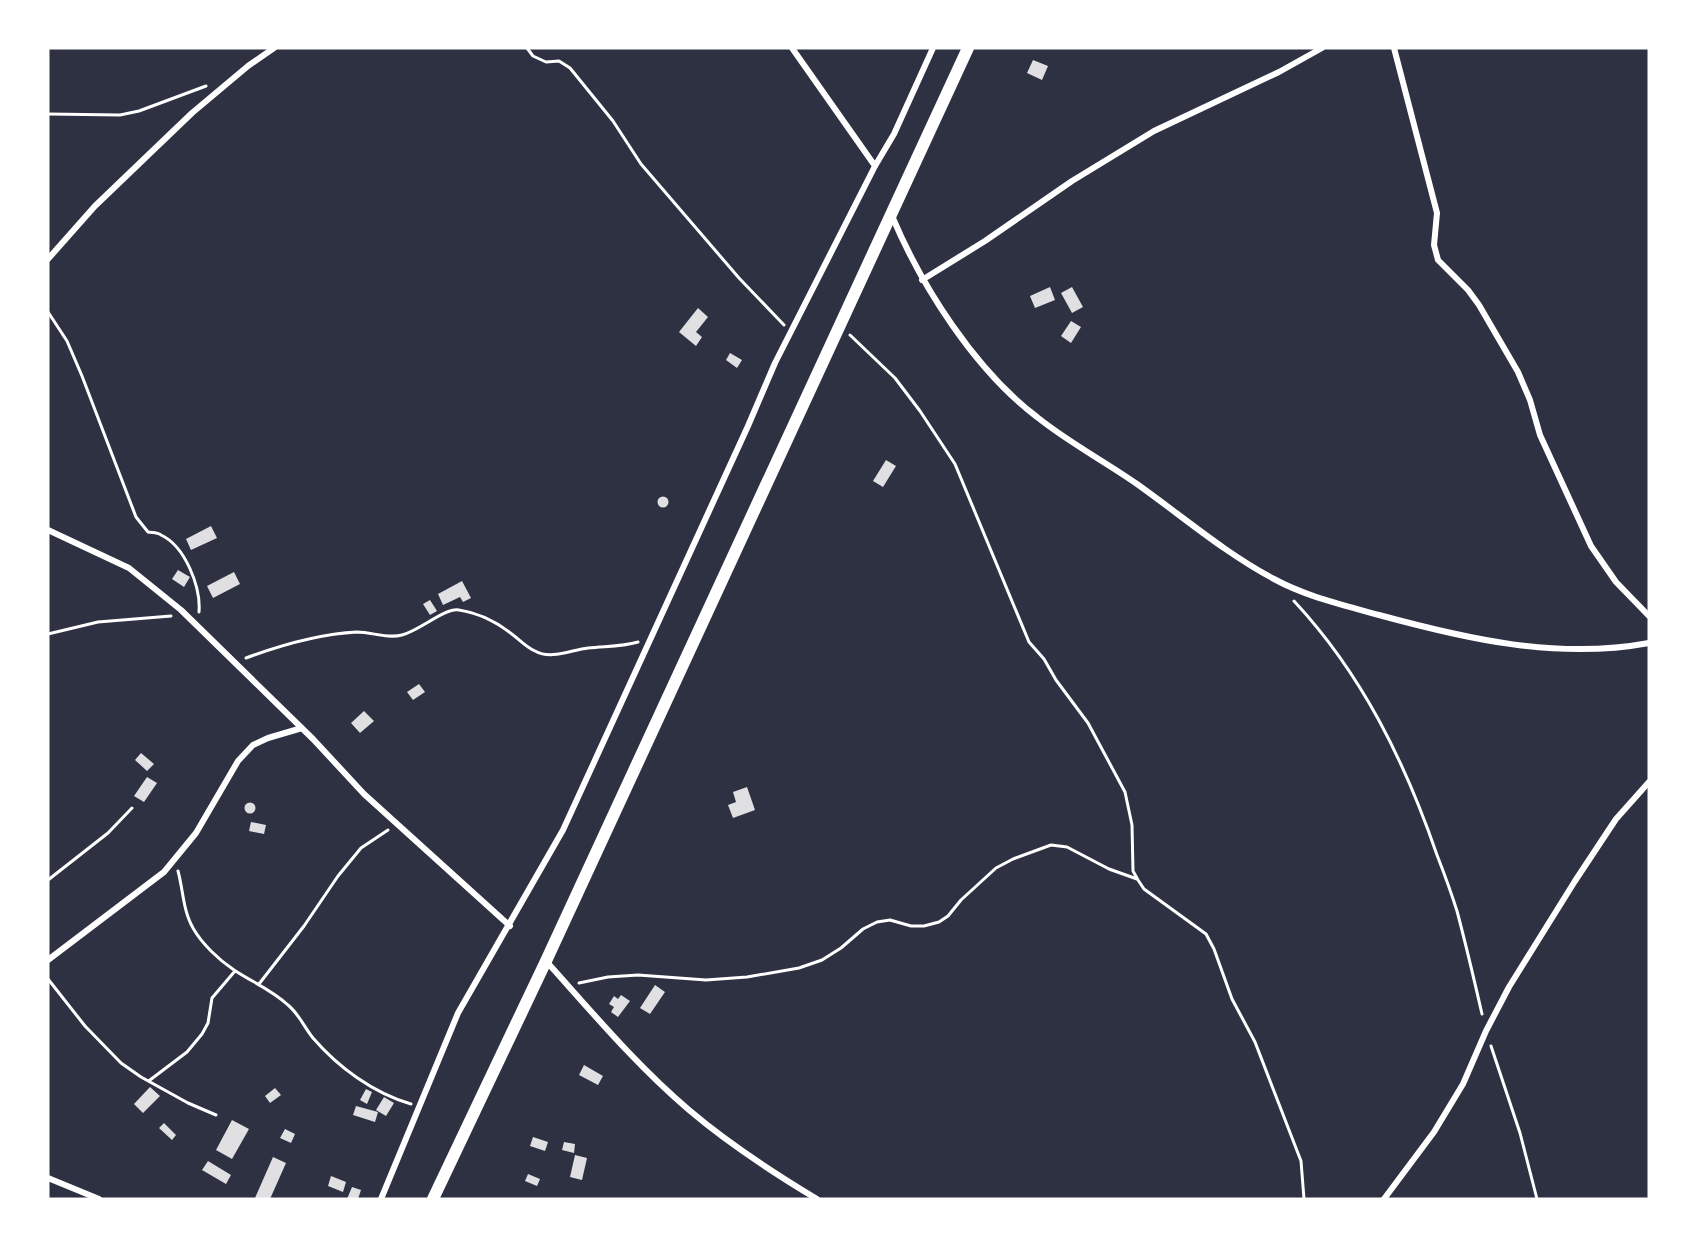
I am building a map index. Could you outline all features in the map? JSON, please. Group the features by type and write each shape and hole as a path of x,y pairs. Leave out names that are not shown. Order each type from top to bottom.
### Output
{"highway":[{"path":"433,1199 546,961 968,48"}],"street":[{"path":"48,259 95,206 192,113 248,66 274,48"},
{"path":"792,48 875,166"},
{"path":"381,1199 458,1013 564,830 748,426 774,363 875,166 894,134 933,48"},
{"path":"922,280 1154,130 1279,72 1322,48"},
{"path":"1394,48 1437,213 1434,244 1438,260 1468,290 1479,305 1518,372 1530,400 1540,435 1591,546 1616,582 1649,616"},
{"path":"892,215 922,280 972,349 1007,392 1037,418 1116,470 1230,553 1275,580 1342,605 1466,638 1565,649 1626,647 1649,643"},
{"path":"48,530 129,568 186,615 302,728 364,794 510,926"},
{"path":"48,960 111,914 176,860 196,833 238,760 253,745 302,728"},
{"path":"1384,1199 1434,1132 1463,1084 1486,1030 1509,987 1575,881 1616,819 1649,782"},
{"path":"546,961 614,1039 687,1109 732,1144 816,1199"},
{"path":"48,1178 99,1199"}],"path":[{"path":"527,48 533,56 546,62 559,61 570,68 613,121 641,164 739,278 791,333"},
{"path":"48,114 120,115 139,111 209,85"},
{"path":"48,312 63,333 82,376 136,518 148,532 161,534 170,542 190,567 197,588 200,608 198,626"},
{"path":"840,325 895,378 955,464 1029,642 1044,659 1056,680 1088,723 1125,792 1132,825 1133,871 1138,880 1144,889 1159,901 1206,934 1214,949 1232,999 1255,1042 1301,1161 1304,1199"},
{"path":"1275,580 1339,655 1372,707 1401,762 1456,909 1486,1030 1520,1133 1538,1199"},
{"path":"235,662 276,648 332,634 359,632 400,636 424,626 444,612 456,609 491,620 525,645 543,654 558,654 586,648 613,648 651,638"},
{"path":"48,634 98,622 186,615"},
{"path":"48,880 108,833 132,808"},
{"path":"259,984 361,848 397,824"},
{"path":"568,986 608,977 638,975 706,980 747,977 799,968 822,960 842,948 863,929 877,922 890,920 911,926 924,926 939,921 948,916 961,900 996,868 1051,845 1067,848 1109,869 1138,880"},
{"path":"176,860 186,914 193,929 215,954 235,971 259,984 288,1005 312,1037 334,1060 362,1081 382,1092 418,1106"},
{"path":"150,1080 187,1052 202,1034 208,1023 212,998 235,971"},
{"path":"48,979 85,1026 121,1063 188,1103 216,1114"}],"building":[{"path":"1033,60 1048,66 1042,80 1027,73"},
{"path":"1050,287 1055,300 1035,308 1030,296"},
{"path":"1072,287 1083,307 1072,313 1061,293"},
{"path":"698,308 708,317 696,332 702,337 696,346 679,332"},
{"path":"1071,321 1081,327 1071,343 1061,336"},
{"path":"730,353 742,360 737,368 726,360"},
{"path":"886,460 896,466 883,487 873,481"},
{"path":"663,497 667,498 667,506 663,507 659,506 658,502 659,498"},
{"path":"211,526 217,538 191,550 186,539"},
{"path":"178,570 190,577 184,587 172,579"},
{"path":"234,572 240,584 213,598 207,586"},
{"path":"462,581 471,598 463,602 460,597 443,605 438,594"},
{"path":"430,600 437,611 430,615 423,604"},
{"path":"419,684 425,692 413,700 407,692"},
{"path":"364,711 374,721 360,733 351,723"},
{"path":"141,753 154,764 147,771 135,760"},
{"path":"147,777 157,783 144,802 134,796"},
{"path":"747,787 755,810 733,818 728,805 736,802 733,792"},
{"path":"250,803 254,804 254,812 250,813 246,812 245,808 246,804"},
{"path":"251,822 266,825 264,834 249,831"},
{"path":"655,985 665,992 650,1014 640,1008"},
{"path":"621,995 630,1001 618,1017 611,1012 614,1007 609,1004 614,996 618,999"},
{"path":"584,1065 603,1076 598,1085 579,1075"},
{"path":"150,1087 160,1096 143,1113 134,1104"},
{"path":"275,1088 281,1095 270,1103 265,1096"},
{"path":"366,1089 372,1092 367,1104 360,1100"},
{"path":"384,1097 394,1103 386,1116 376,1110"},
{"path":"356,1106 378,1112 375,1122 353,1115"},
{"path":"232,1120 249,1129 232,1159 216,1150"},
{"path":"164,1123 176,1135 172,1140 159,1128"},
{"path":"285,1129 295,1134 291,1143 280,1138"},
{"path":"533,1137 548,1142 545,1151 530,1146"},
{"path":"564,1142 575,1144 574,1153 562,1150"},
{"path":"575,1155 587,1158 582,1180 570,1177"},
{"path":"273,1157 286,1163 270,1199 255,1198"},
{"path":"208,1161 231,1175 226,1184 202,1170"},
{"path":"528,1174 540,1179 537,1186 525,1181"},
{"path":"331,1176 346,1182 343,1192 328,1186"},
{"path":"352,1187 361,1190 358,1199 347,1199"}]}
